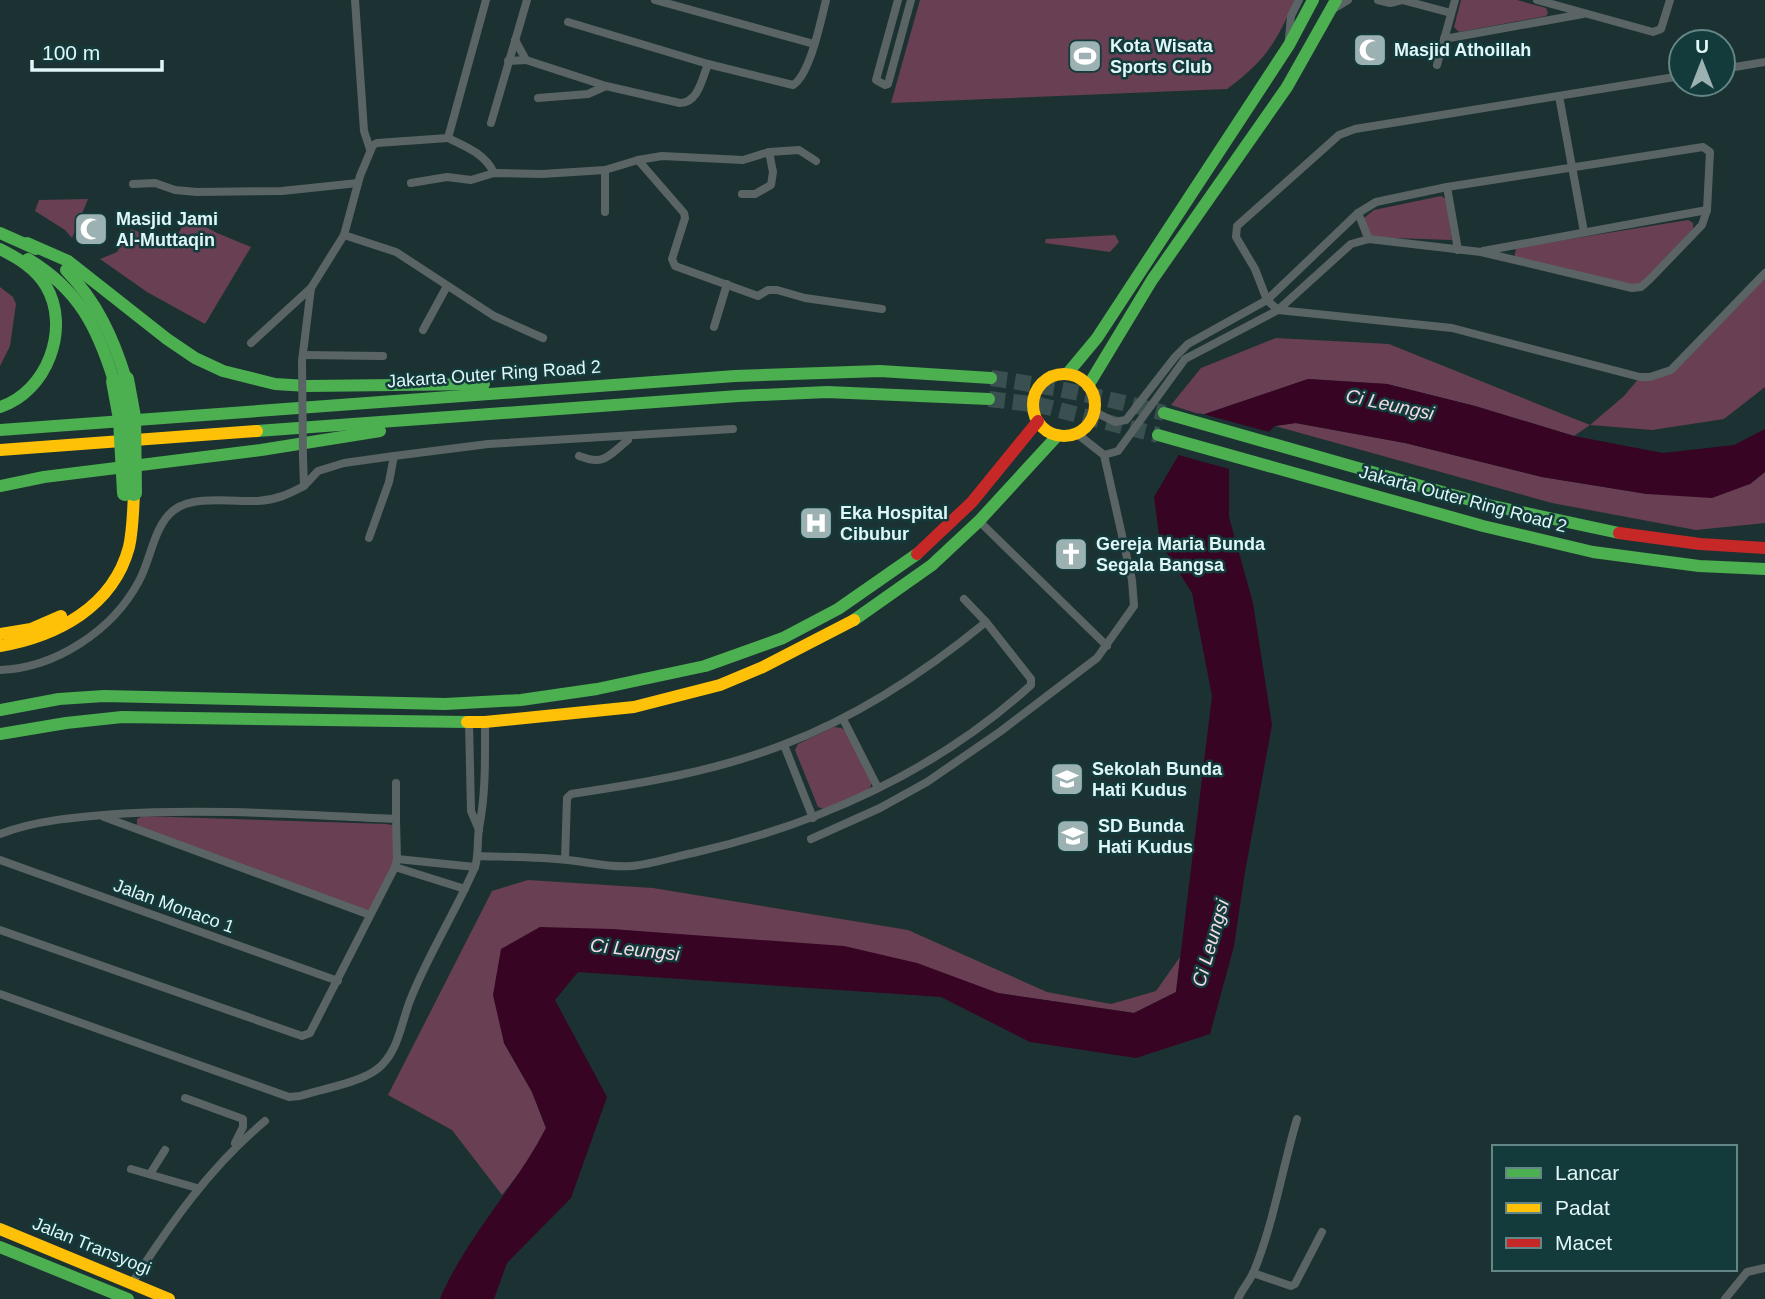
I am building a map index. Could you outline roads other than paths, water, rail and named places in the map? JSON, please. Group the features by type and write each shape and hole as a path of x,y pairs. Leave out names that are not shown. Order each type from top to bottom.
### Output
{"main road":[{"path":"1067,374 1097,338 1289,45 1313,0"},
{"path":"1088,386 1152,280 1287,87 1334,5"},
{"path":"0,233 68,261 195,358 248,378 307,386 648,382"},
{"path":"0,646 47,636 74,621 98,600 115,577 127,551 133,524 121,419 116,341 100,310 83,286 55,259 27,243"},
{"path":"0,249 47,269 74,294 90,316 120,380"},
{"path":"0,249 24,261 39,276 53,306 56,340 49,362 28,391 8,405 0,407"},
{"name":"Jakarta Outer Ring Road 2","path":"0,430 648,382 880,370 991,378"},
{"path":"1067,374 1075,376 1088,386 1094,398 1095,412 1084,428 1076,433 1058,435 1046,430 1038,421 1033,405 1038,388 1050,377 1067,374"},
{"path":"0,450 489,413 827,392 989,399"},
{"path":"0,486 44,477 261,450 489,413"},
{"name":"Jakarta Outer Ring Road 2","path":"1164,413 1488,505 1597,530 1700,544 1765,548"},
{"path":"0,710 64,698 123,694 423,704 497,702 561,696 671,673 756,649 814,623 859,596 901,566 961,514 1038,421"},
{"path":"0,734 66,723 122,718 477,722 649,704 681,697 720,685 763,667 858,618 932,565 979,522 1058,435"},
{"name":"Jakarta Outer Ring Road 2","path":"1158,435 1483,526 1593,552 1699,566 1765,569"},
{"path":"0,635 24,632 47,624 74,609 93,591 107,570 117,546 130,495"},
{"path":"671,673 671,688 681,697"},
{"path":"642,681 649,683 654,690 649,704"},
{"path":"122,718 104,715 99,710 100,703 105,699 123,694"},
{"name":"Jalan Transyogi","path":"0,1229 122,1294"},
{"name":"Jalan Transyogi","path":"0,1247 122,1294 169,1299"}],"street":[{"path":"355,0 364,131 370,149"},
{"path":"449,138 486,0"},
{"path":"491,123 527,0"},
{"path":"654,0 814,44"},
{"path":"568,22 708,64 793,85 801,79 826,0"},
{"path":"898,0 876,80 885,85 888,84 911,0"},
{"path":"1289,45 1292,16 1299,0"},
{"path":"1334,5 1348,0"},
{"path":"1378,0 1391,3 1402,0 1451,13"},
{"path":"1437,65 1455,0"},
{"path":"1537,0 1653,32 1661,29 1670,0"},
{"path":"1444,39 1585,13"},
{"path":"515,40 526,60"},
{"path":"508,61 526,60 606,86 687,103 693,99 708,64"},
{"path":"1737,67 1765,62"},
{"path":"1667,78 1354,129 1339,135 1237,226 1236,237 1255,269 1267,300 1278,310 1452,328 1640,377 1650,377 1671,370 1765,273"},
{"path":"538,98 588,94 606,86"},
{"path":"1559,96 1584,232"},
{"path":"251,343 311,288 344,235 370,149 377,143 449,138 487,161 494,173"},
{"path":"1095,412 1115,422 1126,420 1188,344 1267,300 1358,213 1376,202 1447,187 1703,147 1710,152 1707,210 1702,225 1640,287 1632,288 1480,252 1369,239 1351,244 1278,310 1185,359 1118,451 1104,454"},
{"path":"411,183 447,177 471,180 494,173 542,174 605,170 662,156 743,160 769,152 799,150 816,160"},
{"path":"743,194 755,194 771,185 773,172 769,152"},
{"path":"638,160 684,215 673,263 758,296 768,290 777,290 805,298 882,309"},
{"path":"605,170 605,212"},
{"path":"133,184 155,183 173,190 197,192 282,191 358,183"},
{"path":"1447,187 1458,250"},
{"path":"1480,252 1707,210"},
{"path":"1358,213 1369,239"},
{"path":"344,235 396,252 494,316 543,338"},
{"path":"714,327 727,284"},
{"path":"423,330 447,286"},
{"path":"304,486 302,359 311,288"},
{"path":"302,359 383,356"},
{"path":"0,670 27,666 57,656 74,647 112,618 139,581 160,528 167,516 177,507 209,501 261,501 284,497 304,486 317,471 344,463 488,444 606,436 628,442 733,429"},
{"path":"811,839 880,808 927,782 1012,723 1097,658 1131,613 1135,598 1104,454 1076,433"},
{"path":"579,456 602,461 628,442"},
{"path":"369,538 389,482 394,456"},
{"path":"979,522 1107,646"},
{"path":"478,856 565,859 634,866 733,844 813,818 878,788 956,744 1031,685 1031,679 964,599"},
{"path":"565,859 567,798 571,794 682,775 784,745 843,719 928,668 986,622"},
{"path":"843,719 878,788"},
{"path":"0,993 289,1097 366,1075 377,1069 388,1058 404,1024 410,999 475,867 484,809 484,777 477,722"},
{"path":"477,722 470,777 471,811 479,830"},
{"path":"784,745 813,818"},
{"path":"470,777 484,777"},
{"path":"0,930 302,1036 310,1033 396,863 396,783"},
{"path":"0,834 56,821 145,812 396,819"},
{"path":"99,816 370,915"},
{"name":"Jalan Monaco 1","path":"0,860 338,981"},
{"path":"396,863 475,867"},
{"path":"396,863 465,889"},
{"path":"122,1294 193,1187 239,1138 243,1119 185,1098"},
{"path":"1238,1299 1253,1273 1281,1186 1297,1119"},
{"path":"193,1187 265,1121"},
{"path":"150,1174 165,1150"},
{"path":"131,1168 193,1187"},
{"path":"1253,1273 1293,1286 1322,1232"},
{"path":"1725,1299 1747,1272 1765,1268"}],"water":[{"name":"Ci Leungsi","path":"1308,379 1387,384 1475,406 1574,436 1663,453 1734,445 1765,429 1765,472 1750,484 1712,498 1647,494 1542,477 1405,443 1296,423 1275,426 1229,469 1229,517 1253,603 1272,725 1234,946 1210,1034 1136,1058 1030,1042 941,997 578,972 555,1000 607,1097 571,1198 507,1263 494,1299 440,1299 463,1255 546,1128 532,1092 504,1043 493,995 501,949 540,927 611,929 844,946 917,963 998,993 1134,1013 1176,992 1212,696 1192,593 1160,542 1154,497 1202,415"}],"tunnel":[{"path":"991,378 1078,393 1164,413"},
{"path":"989,399 1039,405 1158,435"}],"place":[{"name":"Masjid Athoillah","path":"1370,50"},
{"name":"Kota Wisata Sports Club","path":"1085,56"},
{"name":"Masjid Jami Al-Muttaqin","path":"91,229"},
{"name":"Eka Hospital Cibubur","path":"816,523"},
{"name":"Gereja Maria Bunda Segala Bangsa","path":"1071,554"},
{"name":"Sekolah Bunda Hati Kudus","path":"1067,779"},
{"name":"SD Bunda Hati Kudus","path":"1073,836"}]}
